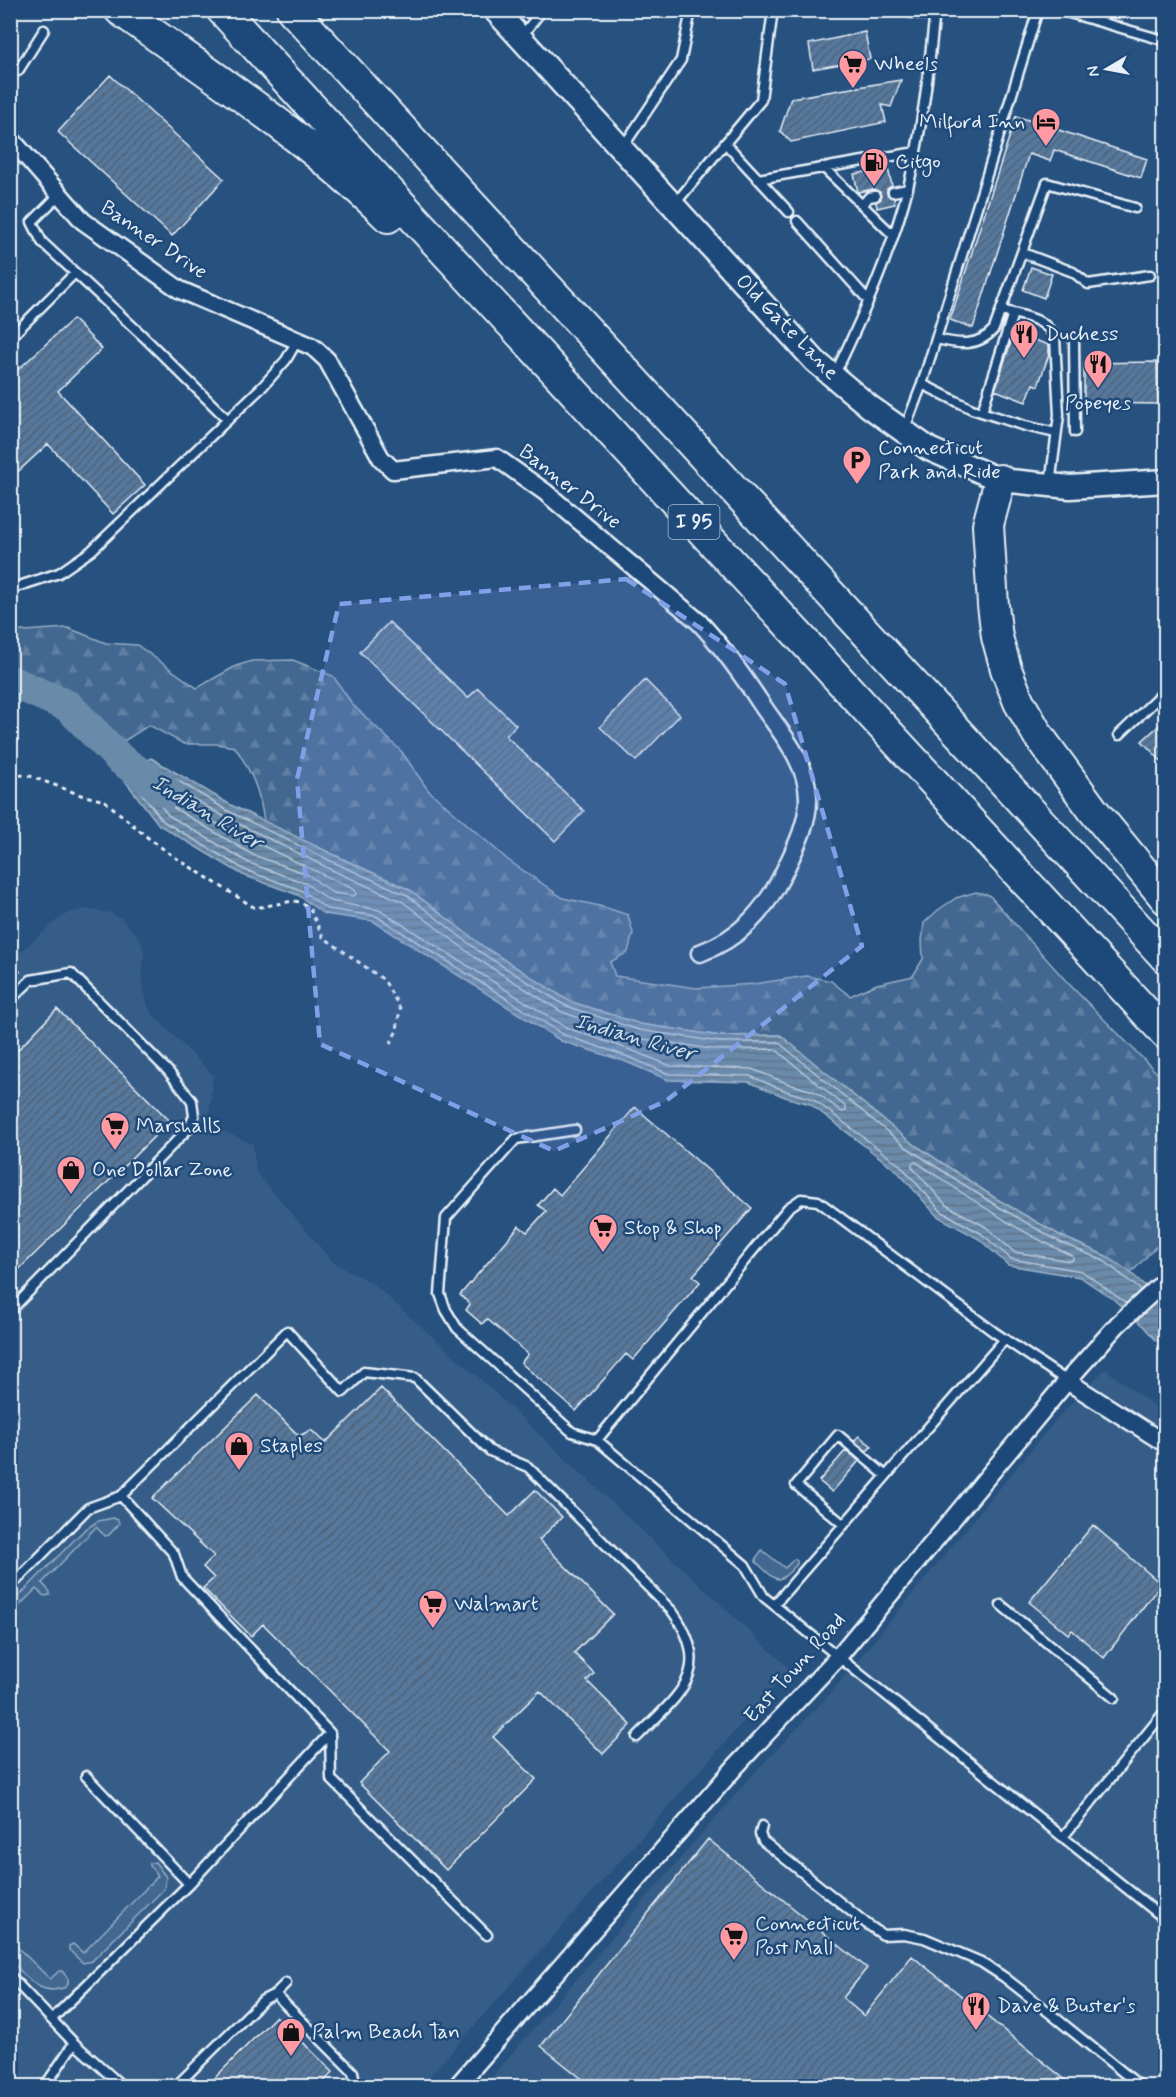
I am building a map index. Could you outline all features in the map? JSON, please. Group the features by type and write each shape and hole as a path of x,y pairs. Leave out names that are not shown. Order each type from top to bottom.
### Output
{"highway":[{"path":"120,10 276,121 370,200 628,451"},
{"name":"I 95","path":"222,10 1166,1034"},
{"name":"I 95","path":"292,10 1166,958"},
{"path":"1000,480 988,525 997,637 1006,669 1038,735 1093,810 1166,899"}],"main road":[{"name":"Old Gate Lane","path":"495,10 672,207 815,361 870,407 929,449 1000,480 1070,487 1162,484"}],"street":[{"name":"Banner Drive","path":"10,138 83,221 180,290 312,347 327,360 381,458 393,470 497,458 545,492 706,629 732,661 792,749 807,784 808,799 807,814 794,852 759,912 739,933 720,946 700,954"},
{"name":"East Town Road","path":"458,2086 736,1766 838,1657 1067,1381 1118,1324 1166,1280"},
{"path":"1067,1381 1166,1444"}],"lane":[{"path":"520,39 542,10"},
{"path":"621,150 681,60 691,10"},
{"path":"672,207 760,100 773,10"},
{"path":"834,377 857,329 893,235 908,189 916,152 935,13 894,10"},
{"path":"904,431 922,384 1038,10"},
{"path":"1059,10 1166,41"},
{"path":"10,66 18,71 44,30"},
{"path":"725,143 789,212"},
{"path":"758,178 916,152"},
{"path":"862,161 864,172"},
{"path":"823,168 893,235"},
{"path":"936,339 954,343 972,343 986,339 994,329 1047,183 1135,208"},
{"path":"893,192 908,189"},
{"path":"60,194 32,222 42,242 143,336 228,420"},
{"path":"862,205 870,194"},
{"path":"797,221 868,300"},
{"path":"1023,253 1073,272 1088,284 1150,275"},
{"path":"10,338 75,273"},
{"path":"1001,310 1044,322 1055,338 1059,415 1050,485"},
{"path":"982,412 1013,313"},
{"path":"1074,338 1075,432"},
{"path":"10,589 59,573 91,551 228,420 285,360 297,340"},
{"path":"922,384 982,412 1056,433"},
{"path":"1119,735 1166,690"},
{"path":"10,1000 31,980 71,973 168,1071 192,1101 194,1116 189,1128 10,1311"},
{"path":"575,1130 516,1139 446,1218 440,1294 457,1328 572,1432 597,1440 745,1565 764,1597 1166,1920"},
{"path":"597,1440 788,1208 801,1199 818,1201 1005,1340 1067,1381"},
{"path":"10,1587 88,1508 121,1496 287,1331 343,1392 364,1372 415,1378 490,1451 528,1467 672,1611 683,1626 692,1657 691,1673 679,1693 637,1737"},
{"path":"774,1605 1005,1340"},
{"path":"844,1525 796,1485 838,1435 886,1476"},
{"path":"121,1496 174,1554 182,1577 330,1733 331,1779 487,1935"},
{"path":"1001,1605 1114,1698"},
{"path":"1064,1837 1166,1710"},
{"path":"52,2019 189,1884 330,1733"},
{"path":"86,1776 189,1884"},
{"path":"762,1826 760,1834 763,1841 867,1924 883,1935 904,1934 924,1938 981,1962 1032,1998 1140,2086"},
{"path":"10,1976 74,2043 122,2086"},
{"path":"176,2086 263,2000 275,1994 286,1983"},
{"path":"275,1994 353,2072 355,2082 353,2086"},
{"path":"45,2086 74,2043"}],"path":[{"path":"10,774 30,776 81,795 105,801 172,856 255,908 293,901 301,902 310,909 323,938 384,980 400,1008 397,1030 389,1047"}],"highlighted area":[{"path":"626,579 785,684 862,946 666,1101 554,1151 320,1044 297,779 339,604"}],"shaded area":[{"path":"85,909 111,913 121,918 140,939 144,951 142,982 148,1006 153,1015 213,1075 208,1125 253,1144 256,1172 333,1262 372,1283 477,1376 790,1669 421,2086 11,2086 11,960 59,918"},
{"path":"1105,1369 1165,1414 1165,2086 484,2086 754,1773 830,1694 1060,1415"}],"green space":[{"path":"68,628 106,643 137,645 197,688 236,666 252,661 293,660 333,676 353,705 402,752 428,790 508,860 563,898 628,915 633,933 628,952 610,962 615,976 696,988 754,984 807,976 831,981 850,996 877,984 913,976 923,959 924,923 956,898 976,892 989,895 1068,983 1165,1081 1165,1237 1131,1273 1106,1256 1063,1237 995,1198 909,1141 780,1035 721,1036 640,1024 569,1001 484,947 410,890 264,822 254,783 235,747 217,744 184,744 149,725 124,741 100,748 67,723 57,708 26,679 11,678 10,632"},
{"path":"113,1518 118,1520 119,1524 109,1535 105,1536 96,1527 42,1583 50,1595 44,1596 36,1589 11,1614 11,1604 84,1530 98,1521"},
{"path":"762,1550 785,1568 794,1559 797,1564 785,1576 777,1579 756,1562"},
{"path":"155,1862 166,1877 164,1889 92,1961 83,1963 69,1950 69,1946 73,1944 83,1953 158,1876 150,1866 150,1863"},
{"path":"10,1940 50,1979 62,1971 68,1980 66,1987 49,1990 29,1979 11,1961"}],"water":[{"path":"151,758 231,805 410,890 484,947 569,1001 640,1024 721,1036 780,1035 909,1141 995,1198 1063,1237 1106,1256 1131,1273 1165,1304 1165,1350 1113,1299 1080,1277 1008,1265 979,1239 937,1216 897,1171 810,1104 785,1097 749,1082 668,1080 624,1061 561,1041 373,921 324,914 298,895 243,875 159,825 119,773"}],"building":[{"path":"865,32 870,59 813,69 809,44"},
{"path":"110,75 224,179 172,236 58,132"},
{"path":"901,80 891,107 882,105 886,122 791,142 780,131 791,98"},
{"path":"1016,116 1147,159 1141,178 1054,150 1050,161 1029,154 973,328 950,320"},
{"name":"Citgo","path":"888,168 892,186 887,189 887,194 894,198 895,204 877,208 876,202 881,199 880,192 873,189 858,192 854,174"},
{"path":"1031,267 1052,274 1044,298 1023,290"},
{"path":"73,319 102,349 58,391 145,485 113,514 48,444 10,479 10,377"},
{"name":"Duchess","path":"1014,333 1049,345 1049,354 1038,386 1033,384 1026,402 995,390"},
{"path":"1157,362 1158,404 1084,401 1084,363"},
{"path":"389,622 468,698 478,688 516,725 506,736 584,811 555,841 360,652"},
{"path":"645,680 680,715 636,761 600,727"},
{"path":"1166,719 1166,766 1142,741"},
{"path":"57,1009 170,1121 10,1278 10,1058"},
{"name":"Stop & Shop","path":"635,1107 752,1208 693,1276 700,1282 633,1360 626,1354 576,1411 521,1363 528,1354 487,1319 482,1324 466,1310 470,1304 460,1295 519,1226 527,1232 546,1211 538,1205 553,1188 560,1195"},
{"name":"Walmart","path":"381,1388 509,1516 535,1490 562,1517 539,1540 613,1614 574,1653 594,1673 587,1681 631,1725 603,1754 540,1691 493,1737 536,1779 446,1870 359,1783 390,1751 263,1624 251,1636 203,1588 214,1578 203,1567 214,1556 152,1498 258,1395 299,1436 311,1430 325,1443"},
{"path":"859,1436 872,1446 867,1451 854,1441"},
{"path":"846,1450 859,1461 832,1492 819,1481"},
{"path":"1093,1525 1161,1584 1104,1658 1072,1630 1068,1634 1029,1602"},
{"name":"Connecticut Post Mall","path":"708,1839 867,1968 843,1998 864,2016 912,1956 1073,2086 591,2086 541,2046"},
{"path":"276,2016 333,2072 319,2086 207,2086"}],"waterway":[{"name":"Indian River","path":"10,681 68,706 120,759 167,792"}],"place":[{"name":"Wheels","path":"853,90"},
{"name":"Milford Inn","path":"1046,148"},
{"name":"Citgo","path":"874,188"},
{"name":"Duchess","path":"1024,360"},
{"name":"Popeyes","path":"1098,390"},
{"name":"Connecticut Park and Ride","path":"857,486"},
{"name":"Marshalls","path":"115,1152"},
{"name":"One Dollar Zone","path":"71,1196"},
{"name":"Stop & Shop","path":"603,1254"},
{"name":"Staples","path":"239,1472"},
{"name":"Walmart","path":"433,1630"},
{"name":"Connecticut Post Mall","path":"734,1962"},
{"name":"Dave & Buster's","path":"976,2032"},
{"name":"Palm Beach Tan","path":"291,2058"}]}
